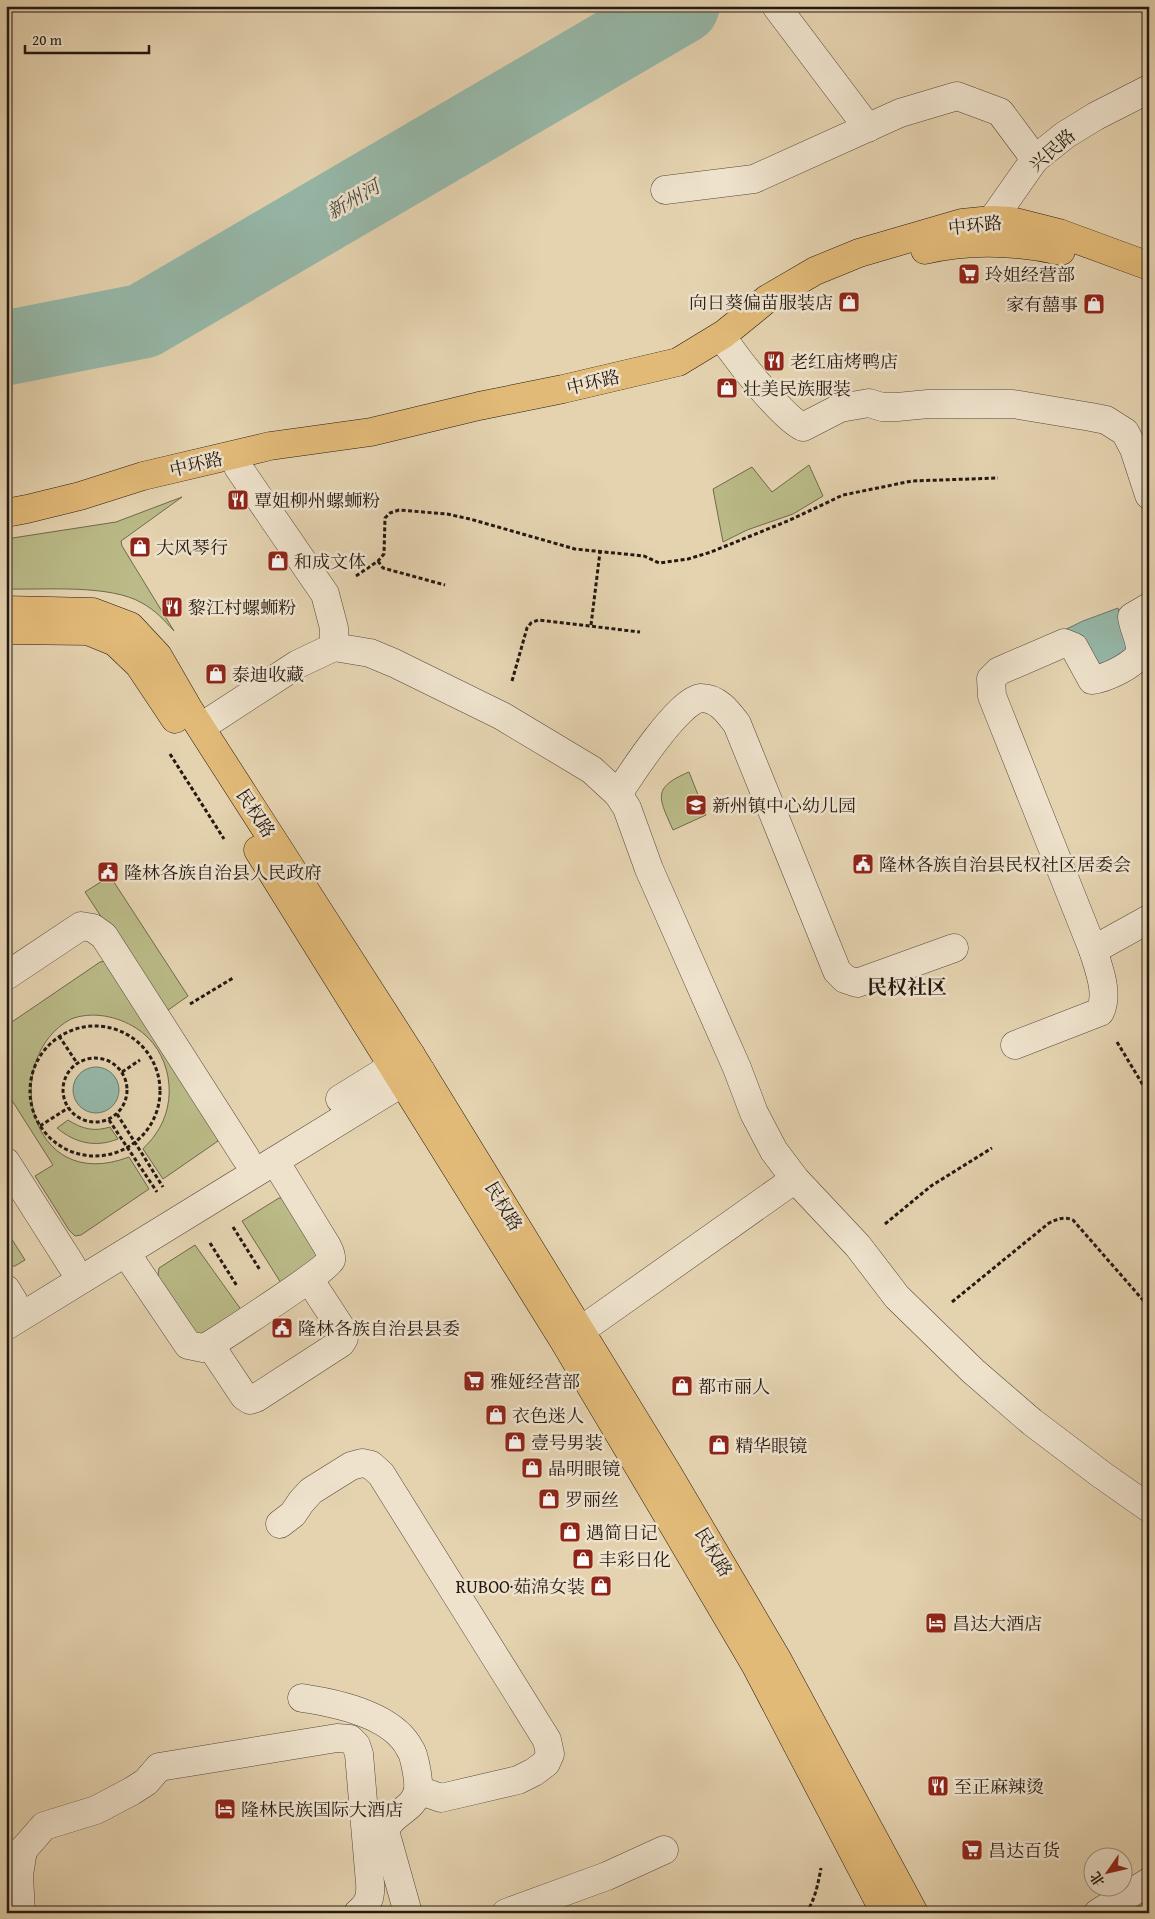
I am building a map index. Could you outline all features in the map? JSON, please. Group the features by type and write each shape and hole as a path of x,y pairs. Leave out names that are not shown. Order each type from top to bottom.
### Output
{"main road":[{"name":"中环路","path":"6,513 80,496 143,476 270,446 371,432 678,362 724,334 767,299 815,271 859,253 962,223 1000,232 1066,236 1149,266"},
{"name":"中环路","path":"6,524 84,506 141,488 274,460 375,444 563,402 685,372 730,347 775,309 820,282 862,267 1000,232 1030,245 1085,257 1149,281"},
{"name":"民权路","path":"6,610 93,612 130,626 158,656 407,1069 564,1341 751,1658 885,1913"},
{"name":"民权路","path":"6,630 88,632 115,642 139,665 580,1331 667,1472 776,1657 914,1913"}],"street":[{"path":"776,6 868,128"},
{"name":"兴民路","path":"1000,232 1035,159 1065,135 1096,116 1149,89"},
{"path":"665,190 754,179 900,113 957,96 1000,112 1035,159"},
{"name":"兴民路","path":"1000,232 1024,191 1042,167 1068,144 1099,123 1149,98"},
{"path":"730,347 744,368 791,419 803,427 840,408 869,404 882,407 897,407 928,404 1013,404 1035,406 1106,420 1125,432 1134,449 1149,494"},
{"path":"238,467 326,594 334,628 334,647"},
{"path":"1015,1045 1100,1012 1103,988 1093,950 992,696 991,679 1000,671 1064,643 1074,646 1092,680 1105,678 1138,657 1140,650 1132,617 1149,607"},
{"path":"201,727 298,664 334,647 370,653 394,663 502,716 592,770 618,794 631,816 640,846 669,917 737,1068 754,1113 774,1151 795,1179 858,1246 897,1297 973,1371 1032,1422 1149,1508"},
{"path":"618,794 640,760 678,713 688,704 700,698 713,701 726,708 737,724 837,971 845,979 857,983 954,948"},
{"path":"1093,950 1149,919"},
{"path":"6,976 81,926 93,928 104,936 246,1158"},
{"path":"8,1306 246,1158 407,1069"},
{"path":"8,1306 126,1253 275,1161 407,1069"},
{"path":"126,1253 188,1345 203,1348 210,1345 309,1279 327,1266 331,1260 331,1253 275,1161"},
{"path":"6,1162 72,1266"},
{"path":"580,1331 795,1179"},
{"path":"210,1345 244,1396 250,1400 325,1354 341,1343 344,1338 343,1331 309,1279"},
{"path":"280,1524 293,1514 300,1502 311,1491 351,1466 362,1463 371,1465 381,1474 547,1740 550,1754 546,1763 518,1780 441,1798 418,1790"},
{"path":"302,1698 329,1702 361,1712 384,1722 400,1734 411,1749 418,1773 418,1790 413,1802 407,1809 392,1818 385,1831 408,1913"},
{"path":"21,1913 19,1875 15,1854 44,1826 96,1810 146,1782 159,1767 337,1738 350,1739 356,1745 359,1754 371,1895 366,1906 358,1913"},
{"path":"506,1913 607,1876 664,1850"},
{"path":"1098,1913 1149,1882"}],"path":[{"path":"326,594 378,561 384,554 385,518 390,513 400,510 448,514 575,549 644,556 659,563 688,559 711,552 790,520 843,495 912,481 998,478"},
{"path":"591,625 600,552"},
{"path":"378,561 383,568 445,585"},
{"path":"502,716 527,628 531,623 538,620 640,632"},
{"path":"167,750 225,841"},
{"path":"160,1023 233,978"},
{"path":"1100,1012 1149,1095"},
{"path":"95,1025 112,1028 128,1034 150,1054 159,1076 161,1090 159,1103 155,1117 148,1129 128,1147 101,1156 73,1152 60,1146 40,1126 33,1110 30,1093 32,1075 37,1059 48,1045 59,1036 78,1027 95,1025"},
{"path":"59,1036 78,1063"},
{"path":"122,1072 150,1054"},
{"path":"96,1058 115,1065 122,1072 128,1089 123,1107 109,1120 100,1122 82,1120 68,1108 64,1099 65,1079 70,1070 78,1063 96,1058"},
{"path":"40,1126 68,1108"},
{"path":"117,1114 165,1190"},
{"path":"109,1120 158,1194"},
{"path":"858,1246 931,1186 992,1148"},
{"path":"927,1327 943,1310 1059,1218 1073,1220 1149,1307"},
{"path":"806,1913 818,1883 821,1862"}],"green space":[{"path":"809,465 823,496 793,514 747,530 723,542 713,489 752,467 772,492"},
{"path":"182,497 121,541 122,546 174,631 147,606 129,597 113,593 76,589 6,589 6,539 116,522"},
{"path":"689,772 706,815 673,830 664,810 661,795 668,783"},
{"path":"110,876 188,996 164,1013 85,892"},
{"path":"106,961 220,1134 218,1141 163,1179 143,1149 163,1122 168,1107 168,1077 157,1049 136,1028 121,1020 96,1015 71,1019 49,1037 36,1062 31,1090 35,1117 47,1140 67,1157 94,1164 129,1157 149,1189 81,1235 75,1236 69,1230 35,1176 53,1165 6,1091 6,1026 100,962"},
{"path":"68,1120 88,1129 110,1127 118,1139 101,1143 78,1140 57,1128"},
{"path":"279,1198 287,1198 322,1254 281,1283 242,1221"},
{"path":"6,1230 25,1260 15,1266 10,1266 6,1261"},
{"path":"195,1245 242,1311 199,1339 158,1277 159,1268"},
{"path":"1149,1898 1149,1913 1124,1913"}],"shaded area":[{"path":"1118,608 1133,645 1104,674 1058,633"},
{"path":"96,1067 109,1071 115,1077 119,1090 115,1103 109,1109 96,1113 83,1109 77,1103 73,1090 77,1077 83,1071"}],"waterway":[{"name":"新州河","path":"6,348 143,321 682,6"}],"place":[{"name":"玲姐经营部","path":"969,274"},
{"name":"向日葵偏苗服装店","path":"849,302"},
{"name":"家有囍事","path":"1094,304"},
{"name":"老红庙烤鸭店","path":"774,361"},
{"name":"壮美民族服装","path":"727,388"},
{"name":"覃姐柳州螺蛳粉","path":"238,500"},
{"name":"大风琴行","path":"140,547"},
{"name":"和成文体","path":"278,561"},
{"name":"黎江村螺蛳粉","path":"172,607"},
{"name":"泰迪收藏","path":"216,674"},
{"name":"新州镇中心幼儿园","path":"696,805"},
{"name":"隆林各族自治县民权社区居委会","path":"863,864"},
{"name":"隆林各族自治县人民政府","path":"108,872"},
{"name":"隆林各族自治县县委","path":"282,1328"},
{"name":"雅娅经营部","path":"474,1381"},
{"name":"都市丽人","path":"682,1386"},
{"name":"衣色迷人","path":"496,1415"},
{"name":"壹号男装","path":"515,1442"},
{"name":"精华眼镜","path":"719,1445"},
{"name":"晶明眼镜","path":"532,1468"},
{"name":"罗丽丝","path":"549,1499"},
{"name":"遇简日记","path":"570,1532"},
{"name":"丰彩日化","path":"583,1559"},
{"name":"RUBOO·茹淿女装","path":"601,1586"},
{"name":"昌达大酒店","path":"936,1623"},
{"name":"至正麻辣烫","path":"938,1786"},
{"name":"隆林民族国际大酒店","path":"225,1809"},
{"name":"昌达百货","path":"972,1850"}],"district":[{"name":"民权社区","path":"907,986"}]}
